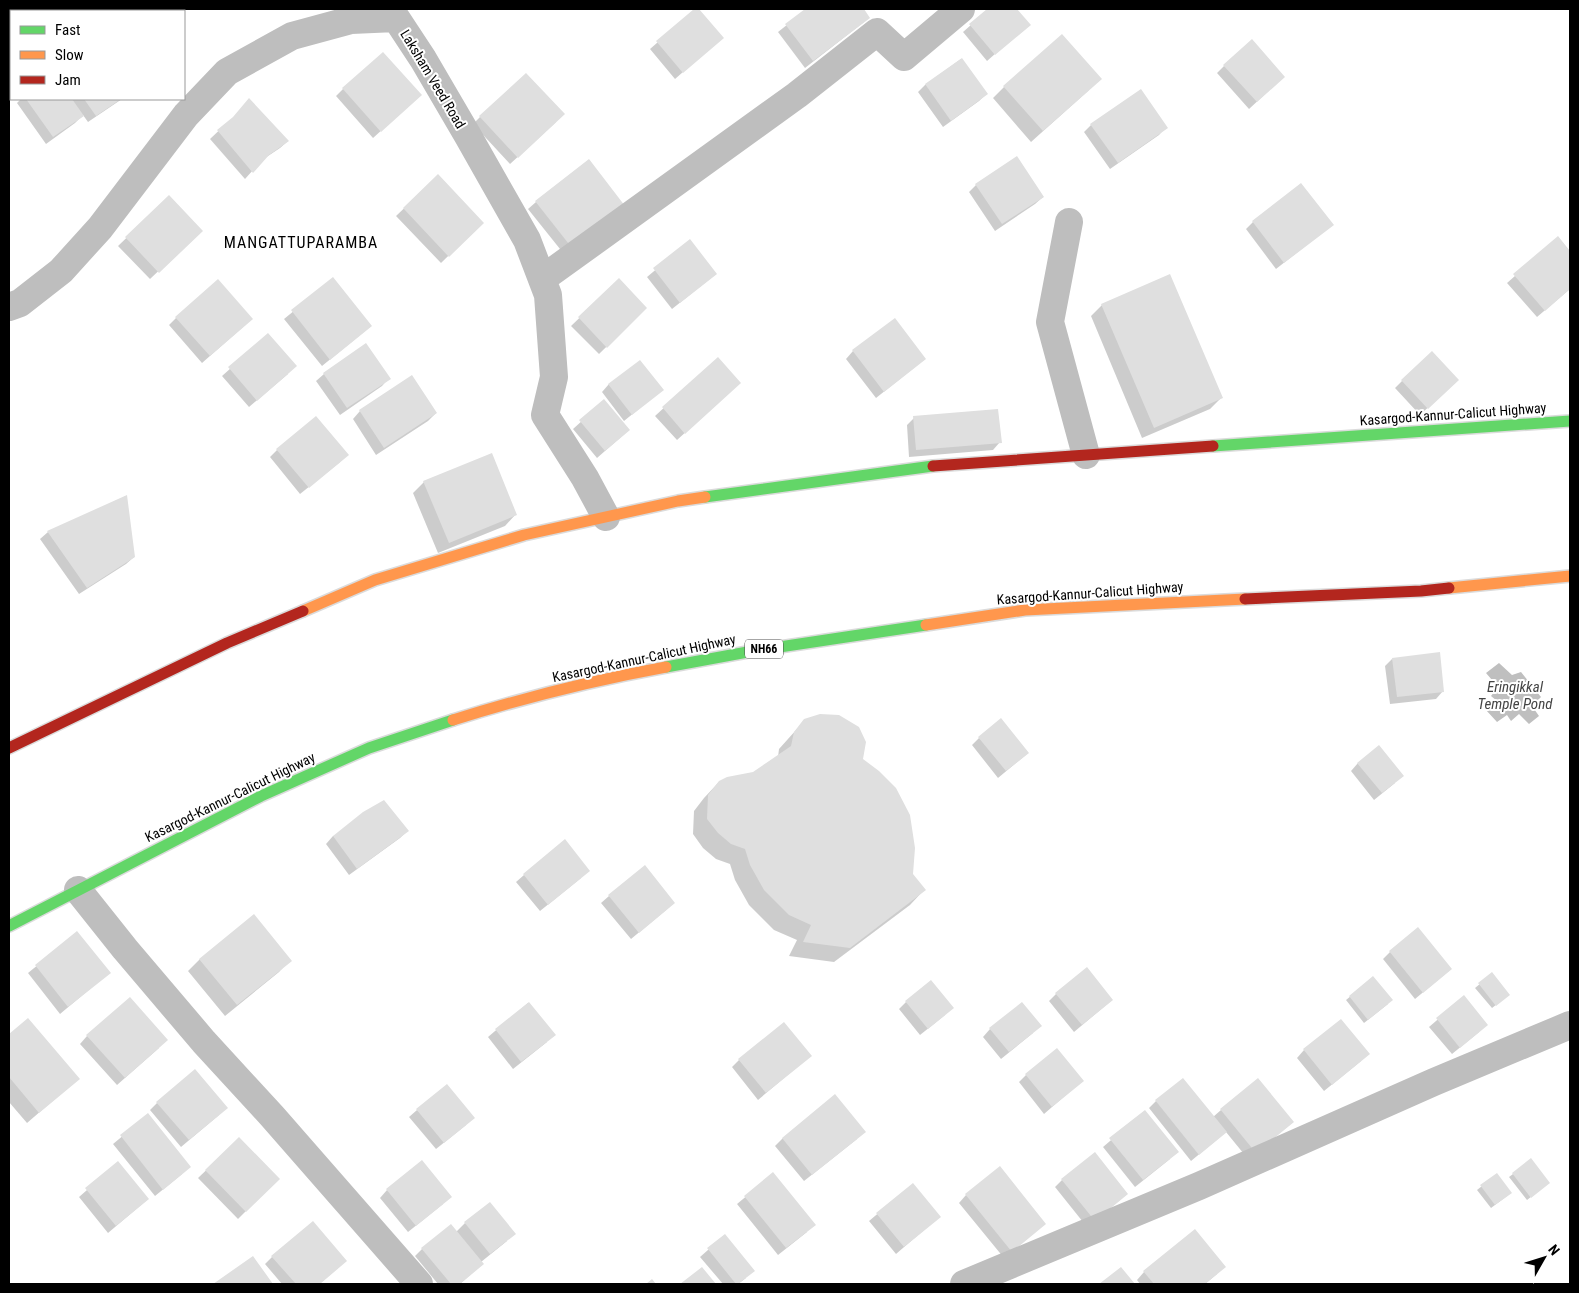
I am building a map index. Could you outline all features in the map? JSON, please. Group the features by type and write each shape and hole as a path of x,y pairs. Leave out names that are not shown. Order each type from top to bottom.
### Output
{"highway":[{"name":"Kasargod-Kannur-Calicut Highway","path":"9,748 227,643 374,580 524,535 678,501 930,466 1570,420"},
{"name":"Kasargod-Kannur-Calicut Highway","path":"9,926 261,796 369,748 500,705 629,674 754,651 1025,610 1421,590 1570,576"}],"street":[{"path":"542,279 796,95 877,32 904,56 961,9"},
{"name":"Laksham Veed Road","path":"9,308 20,303 67,264 100,228 186,115 227,72 292,36 352,20 400,14 423,59 527,240 548,295 554,377 545,415 585,478 606,517"},
{"path":"1069,222 1050,322 1086,455"},
{"path":"78,890 204,1042 420,1284"},
{"path":"964,1284 1199,1186 1570,1024"}],"water":[{"name":"Eringikkal Temple Pond","path":"1499,663 1512,675 1521,672 1541,697 1532,706 1539,716 1529,724 1519,714 1511,721 1507,715 1497,722 1486,710 1497,701 1491,696 1498,687 1486,673"}],"building":[{"path":"694,9 699,9 724,38 683,73 656,41"},
{"path":"805,9 864,9 870,18 813,61 785,24"},
{"path":"987,9 1017,9 1031,25 995,55 969,24"},
{"path":"1062,34 1102,79 1043,131 1003,86"},
{"path":"1252,39 1285,77 1257,102 1223,65"},
{"path":"383,52 422,95 381,132 342,88"},
{"path":"962,58 988,94 951,121 925,84"},
{"path":"526,73 565,114 518,158 479,116"},
{"path":"1141,89 1168,128 1118,163 1090,124"},
{"path":"249,98 289,141 269,155 253,173 217,130 233,117"},
{"path":"27,100 73,100 84,116 53,137"},
{"path":"85,100 120,100 96,116"},
{"path":"1017,156 1044,197 1002,224 975,184"},
{"path":"589,159 625,206 572,248 535,201"},
{"path":"438,174 484,223 449,257 403,208"},
{"path":"1301,183 1334,225 1284,263 1252,221"},
{"path":"169,195 203,231 159,273 125,237"},
{"path":"1558,236 1570,251 1570,289 1545,311 1513,274"},
{"path":"690,239 717,274 680,303 653,268"},
{"path":"1170,274 1223,398 1154,428 1101,304"},
{"path":"333,277 372,326 330,360 291,310"},
{"path":"619,278 647,308 607,348 578,317"},
{"path":"218,279 253,319 210,356 175,317"},
{"path":"895,318 926,359 884,392 852,350"},
{"path":"268,333 297,366 257,401 228,367"},
{"path":"366,343 391,379 347,408 323,373"},
{"path":"1432,351 1459,380 1428,409 1401,380"},
{"path":"718,357 741,383 685,434 662,407"},
{"path":"640,360 664,390 632,415 608,384"},
{"path":"412,375 437,413 384,448 359,410"},
{"path":"604,399 630,430 605,451 579,420"},
{"path":"998,409 1002,443 916,450 913,416"},
{"path":"316,416 349,455 309,488 276,449"},
{"path":"492,453 517,515 449,543 423,481"},
{"path":"127,495 135,557 87,588 47,531"},
{"path":"1440,652 1444,692 1397,697 1392,658"},
{"path":"820,714 839,715 859,727 866,742 863,759 879,771 896,788 910,815 915,848 913,874 926,890 850,948 803,942 811,925 789,915 764,890 750,865 745,849 731,844 718,833 707,819 708,795 719,781 727,777 753,772 791,746 794,732 804,719"},
{"path":"1001,718 1029,753 1006,771 978,737"},
{"path":"1379,745 1404,776 1382,793 1357,763"},
{"path":"384,800 409,831 357,869 333,836 363,812"},
{"path":"565,839 590,871 548,905 523,874"},
{"path":"645,865 675,903 639,933 608,895"},
{"path":"254,914 292,961 237,1005 199,959"},
{"path":"1418,927 1452,969 1423,993 1389,951"},
{"path":"77,931 111,973 68,1007 35,965"},
{"path":"1087,967 1113,1000 1082,1025 1055,993"},
{"path":"1492,972 1510,995 1496,1006 1478,983"},
{"path":"1373,976 1393,1000 1368,1020 1349,996"},
{"path":"931,980 954,1008 928,1029 905,1001"},
{"path":"1464,995 1488,1025 1460,1048 1436,1018"},
{"path":"130,997 168,1040 125,1078 86,1035"},
{"path":"529,1002 556,1035 521,1062 495,1029"},
{"path":"1022,1002 1042,1026 1009,1052 989,1028"},
{"path":"28,1018 80,1079 39,1113 9,1077 9,1034"},
{"path":"1341,1019 1370,1054 1332,1085 1303,1049"},
{"path":"784,1022 812,1056 766,1093 738,1059"},
{"path":"1057,1048 1084,1081 1052,1107 1025,1074"},
{"path":"195,1069 228,1108 189,1140 156,1102"},
{"path":"1183,1078 1227,1132 1199,1155 1155,1100"},
{"path":"1258,1078 1294,1122 1256,1153 1220,1109"},
{"path":"447,1084 475,1118 444,1143 416,1109"},
{"path":"835,1094 866,1132 812,1175 782,1138"},
{"path":"1145,1110 1179,1152 1143,1180 1109,1138"},
{"path":"148,1113 191,1167 163,1190 120,1135"},
{"path":"239,1137 280,1179 246,1212 205,1170"},
{"path":"1095,1152 1128,1194 1095,1221 1061,1179"},
{"path":"1531,1158 1550,1183 1531,1198 1512,1173"},
{"path":"422,1160 452,1197 416,1226 386,1189"},
{"path":"118,1161 149,1199 116,1226 85,1188"},
{"path":"1000,1166 1046,1224 1012,1252 965,1194"},
{"path":"773,1172 816,1225 786,1248 744,1196"},
{"path":"1497,1173 1512,1193 1495,1205 1480,1185"},
{"path":"913,1183 941,1217 904,1247 876,1213"},
{"path":"490,1202 516,1234 490,1254 464,1222"},
{"path":"313,1221 347,1261 320,1284 296,1284 271,1256"},
{"path":"451,1224 484,1264 460,1284 451,1284 421,1248"},
{"path":"1195,1229 1226,1267 1205,1284 1154,1284 1143,1271"},
{"path":"725,1234 755,1271 738,1284 736,1284 707,1248"},
{"path":"253,1256 273,1284 213,1284"},
{"path":"702,1267 716,1284 680,1284"},
{"path":"1121,1267 1135,1284 1099,1284"},
{"path":"652,1279 656,1284 646,1284"}],"traffic: fast":[{"path":"1213,446 1570,421"},
{"path":"705,497 933,466"},
{"path":"666,667 753,651 926,625"},
{"path":"9,926 261,796 369,748 453,720"}],"traffic: slow":[{"path":"303,611 375,580 524,535 678,501 705,497"},
{"path":"1449,588 1570,576"},
{"path":"926,625 1025,610 1245,599"},
{"path":"453,720 559,690 666,667"}],"traffic: jam":[{"path":"933,466 1213,446"},
{"path":"1245,599 1449,588"},
{"path":"9,748 227,643 303,611"}],"district":[{"name":"MANGATTUPARAMBA","path":"301,242"}]}
